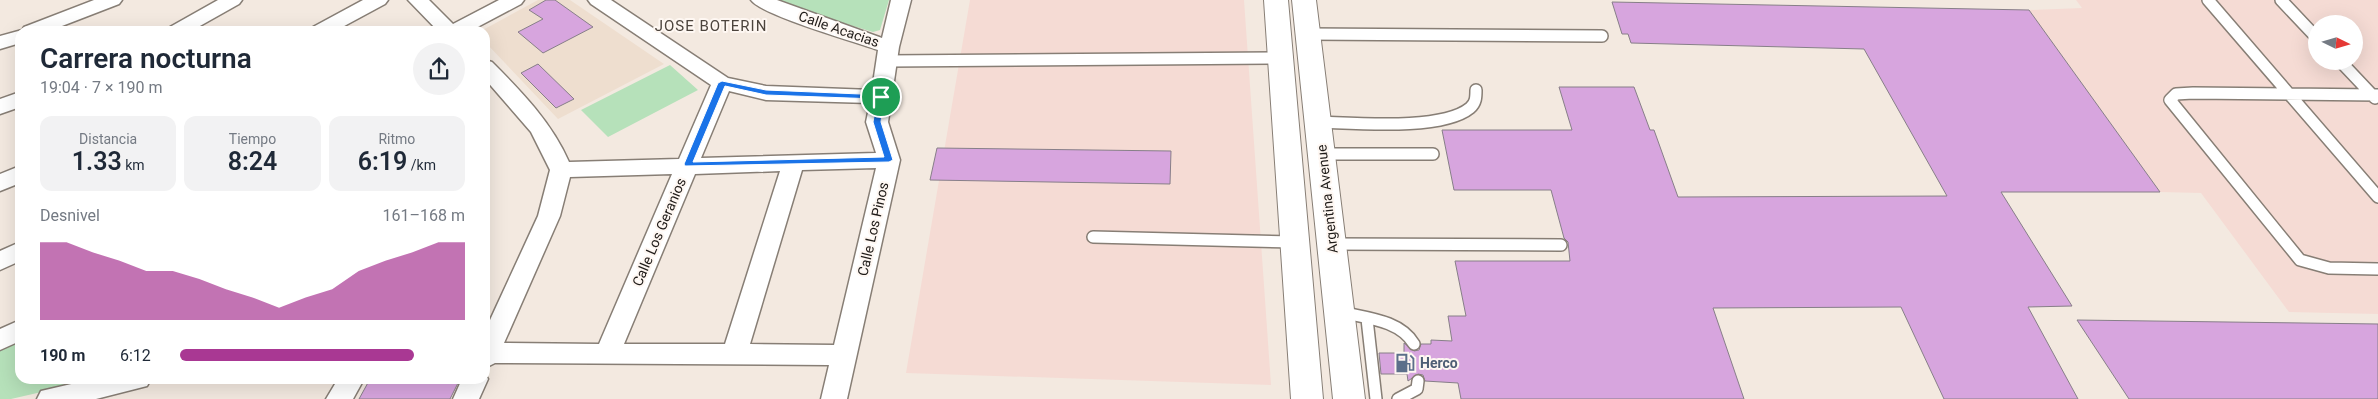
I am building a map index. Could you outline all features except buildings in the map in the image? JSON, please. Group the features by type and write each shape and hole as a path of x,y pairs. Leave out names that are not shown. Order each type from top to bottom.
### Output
{"main road":[{"path":"1276,0 1307,399"},
{"name":"Argentina Avenue","path":"1304,0 1349,399"}],"street":[{"path":"45,26 112,0"},
{"path":"186,26 232,0"},
{"path":"329,26 378,0"},
{"path":"418,0 444,26"},
{"path":"465,26 514,0"},
{"path":"598,0 722,83 766,93 881,97"},
{"name":"Calle Acacias","path":"761,0 888,54"},
{"path":"561,170 671,168 688,164 889,160 877,122 888,54 901,0"},
{"path":"0,44 15,38"},
{"path":"490,78 538,124 555,154 561,170 549,216 490,346"},
{"name":"Calle Los Geranios","path":"607,354 722,83"},
{"path":"0,108 15,101"},
{"name":"Calle Los Pinos","path":"834,399 889,160"},
{"path":"734,354 794,162"},
{"path":"0,183 15,176"},
{"path":"0,261 15,254"},
{"path":"0,340 15,332"},
{"path":"490,355 844,355"},
{"path":"50,399 116,384"},
{"path":"339,399 348,384"},
{"path":"466,399 473,384"}],"lane":[{"path":"2208,0 2378,197"},
{"path":"2281,0 2308,28"},
{"path":"1308,34 1602,36"},
{"path":"888,54 1280,58"},
{"path":"2349,70 2376,97"},
{"path":"1318,122 1412,122 1452,118 1469,110 1475,102 1476,90"},
{"path":"2376,97 2288,93 2184,93 2176,94 2170,100 2300,260 2314,267 2378,269"},
{"path":"1322,154 1433,154"},
{"path":"1093,237 1294,242"},
{"path":"1332,244 1561,245"},
{"path":"1340,312 1402,329 1412,336 1414,344"},
{"path":"1367,319 1376,399"},
{"path":"1398,399 1417,389 1418,381"}],"shaded area":[{"path":"538,0 570,0 664,64 558,119 490,47 490,26"},
{"path":"970,0 1244,0 1271,385 906,373"},
{"path":"2076,0 2378,0 2378,314 2289,312 2201,193 2160,192 2029,10 2082,8"}],"green space":[{"path":"776,0 889,0 880,30 873,32 786,6"},
{"path":"670,65 698,90 608,137 581,110"},
{"path":"15,338 15,384 76,384 11,399 0,399 0,345"}],"place":[{"name":"Herco","path":"1405,363"}],"district":[{"name":"JOSE BOTERIN","path":"711,26"}],"route":[{"path":"722,83 766,93 881,97 877,122 889,160 688,164 722,83"}]}
